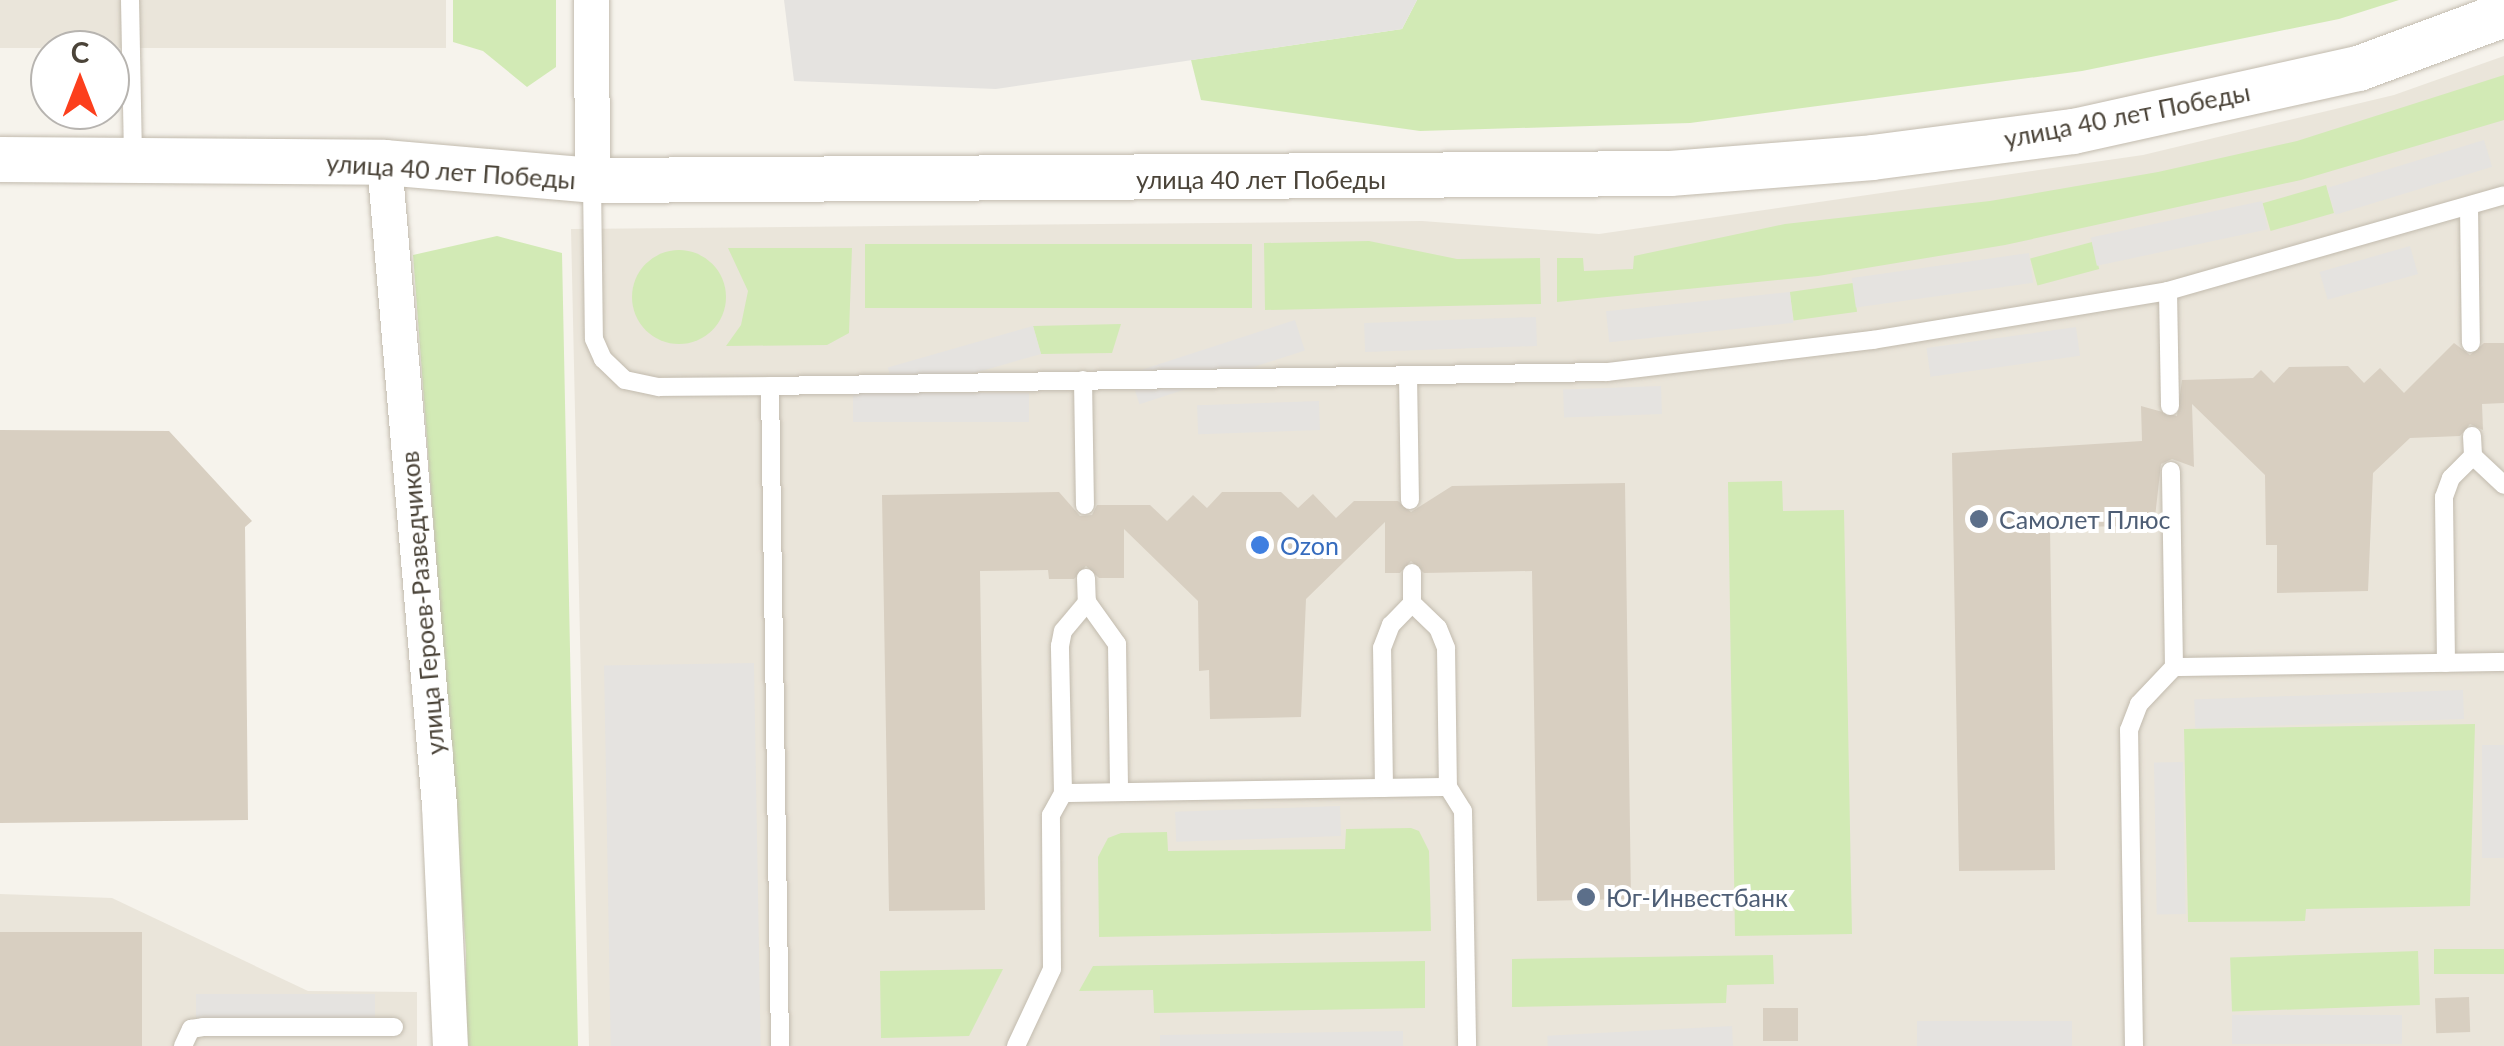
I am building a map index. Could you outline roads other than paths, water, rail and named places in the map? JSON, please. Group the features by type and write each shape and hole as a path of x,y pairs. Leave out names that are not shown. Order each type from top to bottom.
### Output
{"street":[{"path":"592,0 592,180"},
{"name":"улица 40 лет Победы","path":"0,159 384,162 592,180 1388,179 1670,173 1872,157 2073,131 2358,68 2504,14"},
{"name":"улица Героев-Разведчиков","path":"384,162 439,805 450,1046"}],"lane":[{"path":"130,0 132,160"},
{"path":"592,180 594,339 603,359 625,380 659,387 1607,372 1872,340 2168,291 2504,195"},
{"path":"2469,207 2471,343"},
{"path":"2168,291 2170,406"},
{"path":"1408,375 1410,500"},
{"path":"1083,380 1085,506"},
{"path":"770,386 780,1046"},
{"path":"2446,663 2444,497 2473,456 2472,436"},
{"path":"2473,456 2504,485"},
{"path":"2134,1046 2129,730 2139,704 2174,667 2171,472"},
{"path":"1412,573 1412,603 1444,637 1448,787 1463,811 1466,1046"},
{"path":"1086,578 1086,602 1117,644 1119,792"},
{"path":"1016,1046 1052,969 1051,815 1063,793 1060,646 1062,631 1086,602"},
{"path":"1384,788 1382,648 1391,625 1412,603"},
{"path":"2174,667 2504,662"},
{"path":"1063,793 1448,787"},
{"path":"183,1046 191,1029 203,1027 394,1027"}],"place":[{"name":"Самолет Плюс","path":"1979,519"},
{"name":"Ozon","path":"1260,545"},
{"name":"Юг-Инвестбанк","path":"1586,897"}]}
